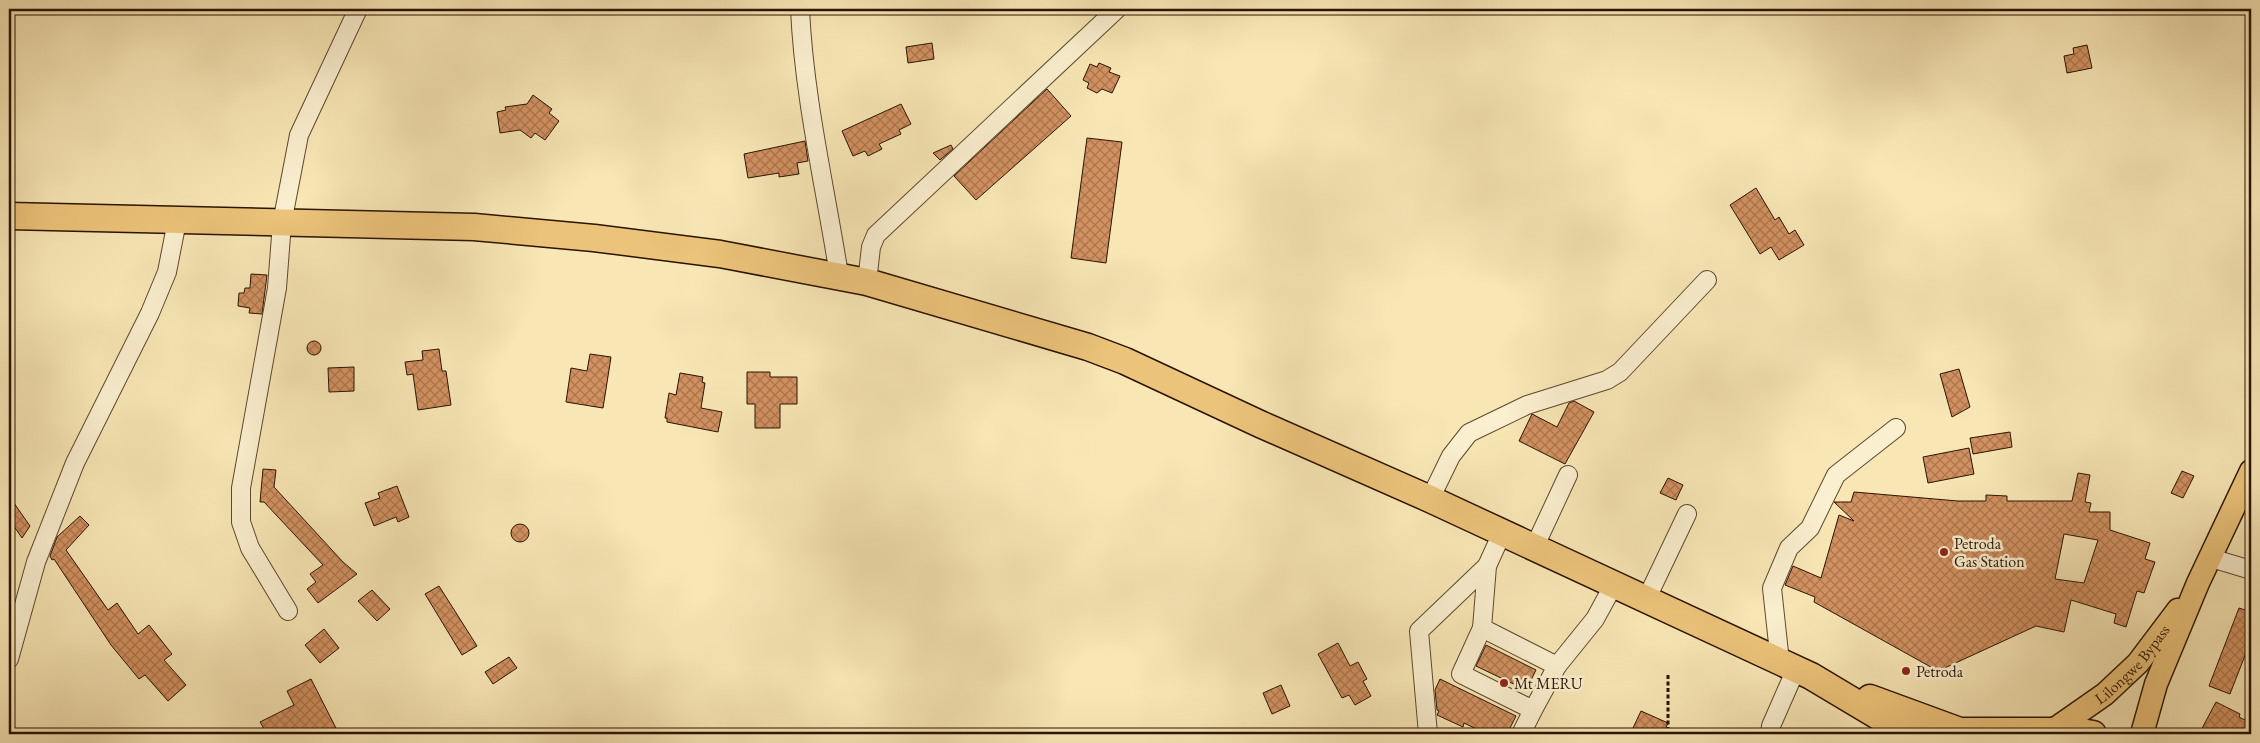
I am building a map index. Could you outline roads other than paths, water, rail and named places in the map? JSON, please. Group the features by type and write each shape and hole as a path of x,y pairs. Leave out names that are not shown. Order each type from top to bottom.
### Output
{"highway":[{"path":"9,216 474,227 594,238 720,254 839,275 1095,350 1430,499 1613,586 1795,669 1960,731 2048,733 2076,730 2093,734"},
{"path":"1795,669 1908,734"}],"main road":[{"name":"Lilongwe Bypass","path":"2142,734 2156,684 2198,583 2251,471"},
{"name":"Lilongwe Bypass","path":"2048,733 2105,694 2138,663 2198,583"}],"street":[{"path":"288,610 250,548 241,522 241,488 277,288 282,223 299,135 358,9"},
{"path":"800,9 802,46 813,125 839,275"},
{"path":"867,282 870,247 876,235 1118,9"},
{"path":"9,659 36,562 75,463 150,313 167,272 177,221"},
{"path":"1430,499 1451,456 1469,433 1527,405 1607,380 1620,372 1707,280"},
{"path":"1770,734 1771,726 1795,669 1772,588 1789,548 1810,528 1836,475 1896,428"},
{"path":"1534,548 1568,475"},
{"path":"1646,600 1686,514"},
{"path":"1502,533 1487,566 1482,628 1461,674 1533,710"},
{"path":"2211,558 2251,570"},
{"path":"1428,734 1418,631 1487,566"},
{"path":"1521,734 1557,666 1595,619 1613,586"},
{"path":"1482,628 1557,666"}],"place":[{"name":"Petroda Gas Station","path":"1944,552"},
{"name":"Petroda","path":"1906,671"},
{"name":"Mt MERU","path":"1504,683"}]}
